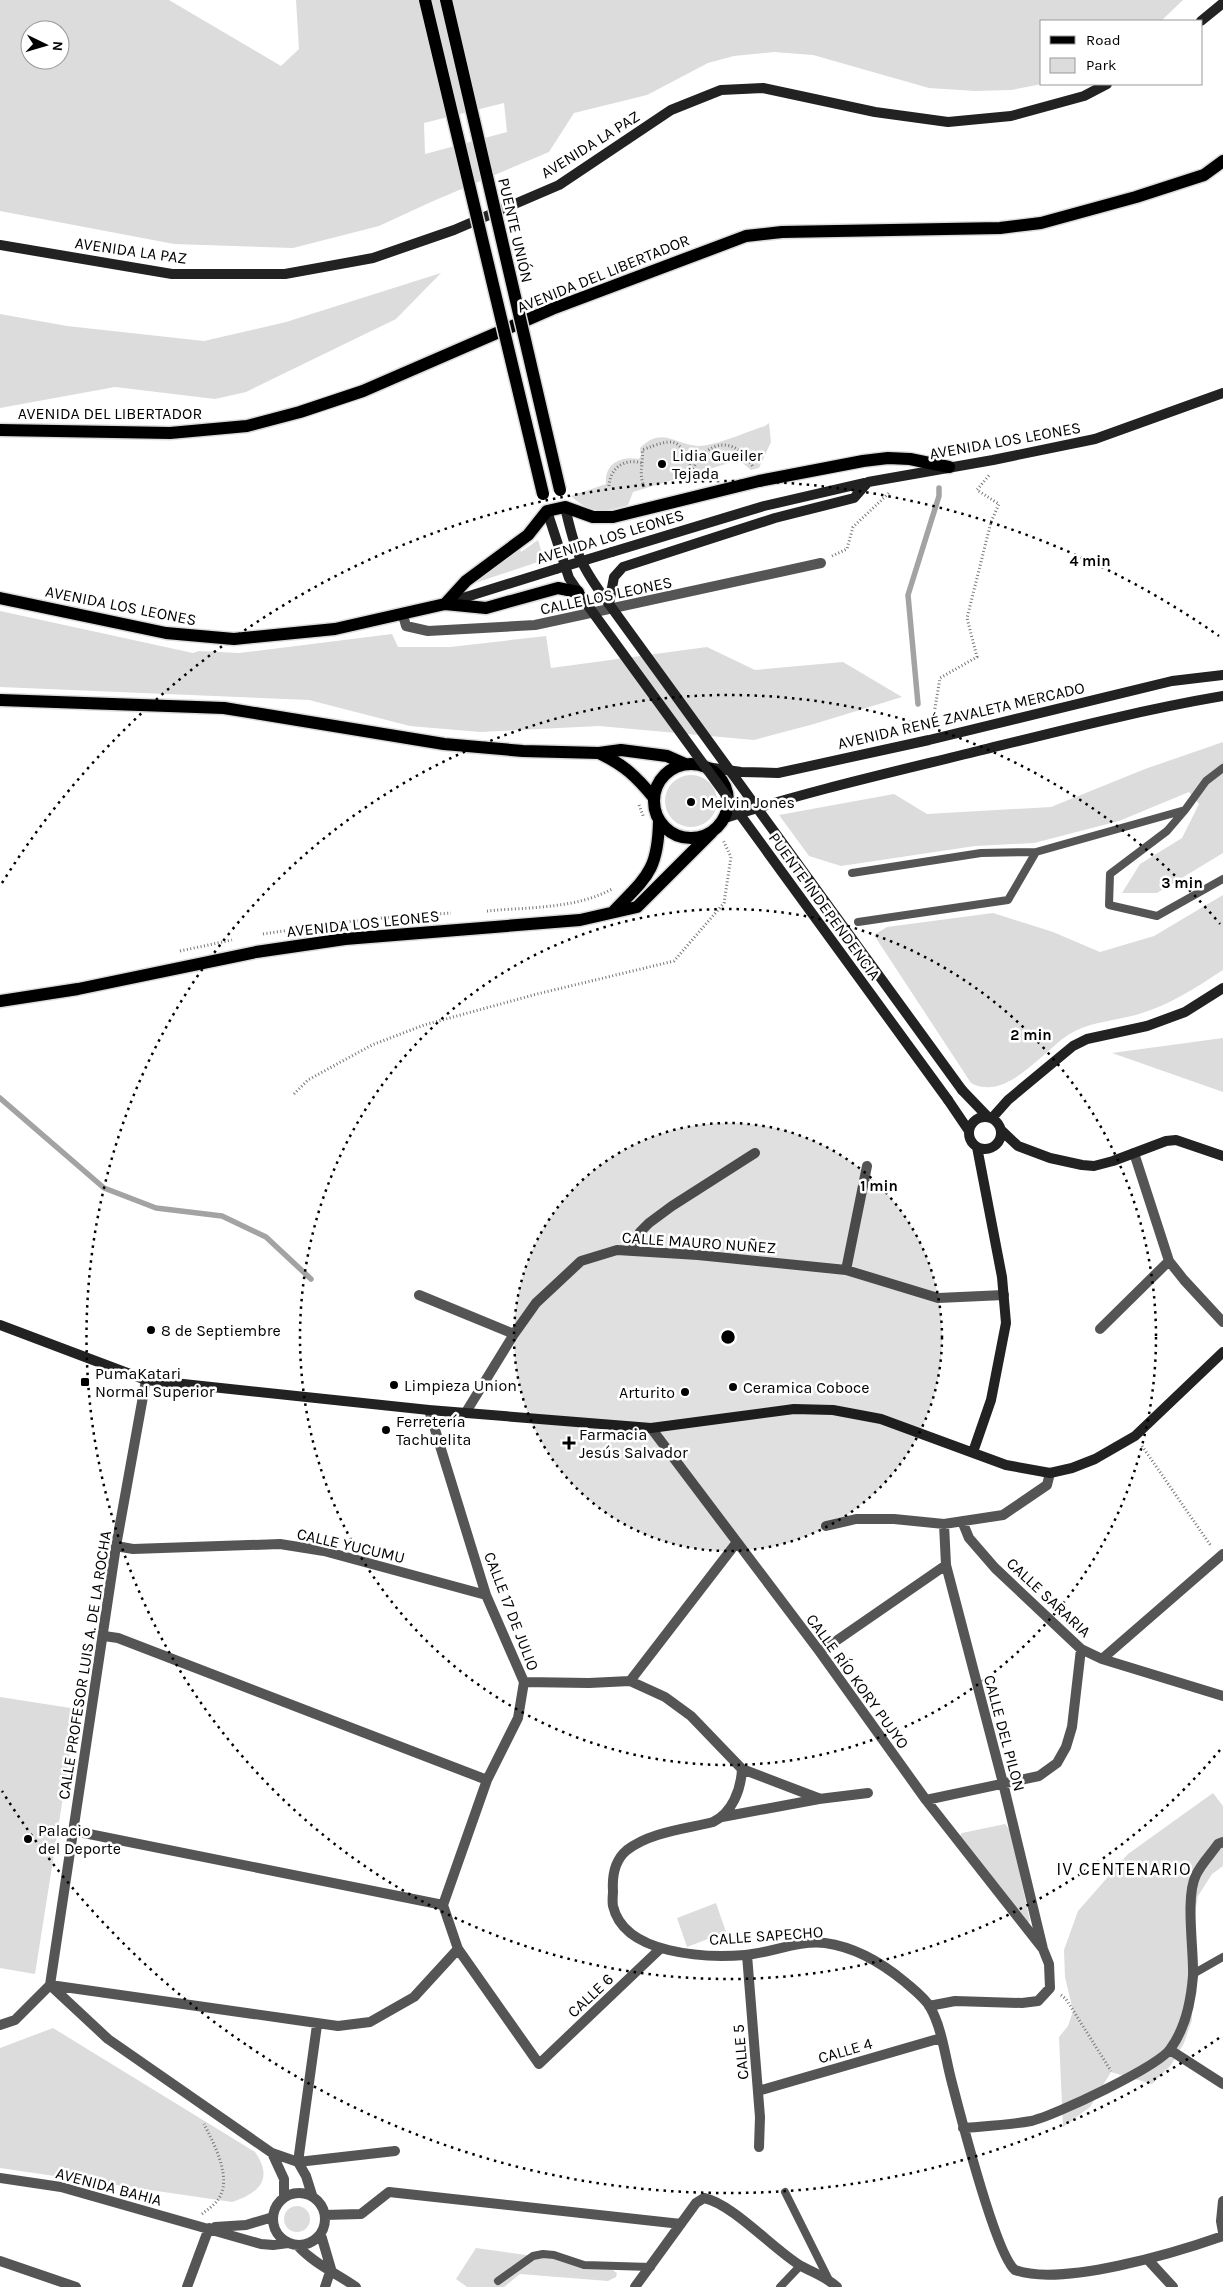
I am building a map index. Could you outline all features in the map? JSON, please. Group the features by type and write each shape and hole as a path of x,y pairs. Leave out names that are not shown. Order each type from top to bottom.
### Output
{"main road":[{"path":"425,0 547,510 569,578 578,592"},
{"name":"PUENTE UNIÓN","path":"446,0 573,545 589,577 610,604"},
{"path":"1202,20 1223,3"},
{"name":"AVENIDA LA PAZ","path":"0,245 172,274 285,274 374,258 454,230 559,185 671,110 721,90 763,88 875,112 948,122 1011,116 1084,96 1105,85"},
{"name":"AVENIDA DEL LIBERTADOR","path":"0,430 170,432 247,426 300,412 363,391 552,309 746,236 782,232 1000,228 1041,223 1136,197 1204,175 1223,161"},
{"name":"AVENIDA LOS LEONES","path":"0,598 166,633 234,639 335,629 444,604 764,506 868,482 1095,440 1223,393"},
{"path":"444,604 466,581 528,535 547,510 564,507 593,517 613,517 759,481 888,458 910,459 949,467"},
{"path":"610,604 614,577 622,567 766,521 854,498 868,482"},
{"path":"444,604 486,608 548,590 567,589 578,592"},
{"name":"PUENTE INDEPENDENCIA","path":"578,592 969,1131"},
{"name":"PUENTE INDEPENDENCIA","path":"610,604 962,1090 990,1117"},
{"name":"AVENIDA RENÉ ZAVALETA MERCADO","path":"706,766 741,772 778,773 929,740 1172,681 1223,675"},
{"path":"659,821 674,835 686,838 700,838 718,826 808,792 1013,742 1223,696"},
{"path":"0,700 224,708 444,744 523,751 599,753 622,750 667,756 685,764 706,766 722,779 726,788 728,808 718,826"},
{"path":"599,753 619,763 636,776 654,798"},
{"path":"613,912 641,884 653,865 658,841 659,821 654,806 657,786 673,768 685,764"},
{"name":"AVENIDA LOS LEONES","path":"0,1001 78,989 256,952 345,939 580,920 637,907 718,826"},
{"path":"990,1117 1000,1125 1001,1130 1000,1140 987,1149 977,1146 971,1140 969,1131 973,1122 977,1118 990,1117 1073,1046 1087,1039 1147,1026 1185,1012 1223,988"},
{"path":"1001,1130 1018,1146 1050,1158 1082,1165 1094,1166 1166,1141 1176,1140 1223,1156"},
{"path":"973,1452 991,1400 1002,1353 1006,1323 1002,1277 977,1146"},
{"path":"0,1325 146,1380 429,1410 651,1428 794,1409 833,1410 881,1420 1006,1465 1050,1473 1072,1468 1095,1459 1135,1436 1223,1352"}],"street":[{"name":"CALLE LOS LEONES","path":"402,615 406,626 428,631 534,625 821,563"},
{"path":"1134,1153 1169,1261 1223,1322"},
{"path":"632,1251 640,1232 649,1223 672,1206 755,1154"},
{"path":"846,1270 867,1166"},
{"name":"CALLE MAURO NUÑEZ","path":"466,1412 514,1334 536,1303 581,1261 617,1250 698,1255 846,1270 938,1298 1004,1295"},
{"path":"1100,1329 1169,1261"},
{"path":"418,1295 514,1334"},
{"name":"CALLE PROFESOR LUIS A. DE LA ROCHA","path":"50,1985 104,1636 116,1546 146,1380"},
{"name":"CALLE 17 DE JULIO","path":"429,1410 486,1595 524,1682 518,1718 487,1780 443,1905"},
{"name":"CALLE RÍO KORY PUJYO","path":"651,1428 820,1652 926,1800 1043,1949"},
{"path":"826,1526 856,1519 894,1519 944,1524 1003,1515 1046,1485 1050,1473"},
{"name":"CALLE SARARIA","path":"962,1521 969,1538 995,1568 1081,1649 1102,1659 1223,1696"},
{"name":"CALLE DEL PILON","path":"944,1524 946,1564 1004,1783 1043,1949 1049,1964 1050,1988"},
{"path":"630,1680 737,1542"},
{"name":"CALLE YUCUMU","path":"116,1546 133,1549 280,1544 324,1551 486,1595"},
{"path":"1102,1659 1221,1556"},
{"path":"820,1652 946,1564"},
{"path":"104,1636 118,1638 487,1780"},
{"path":"926,1800 1040,1776 1057,1763 1066,1747 1072,1727 1081,1649"},
{"path":"524,1682 590,1683 630,1680 665,1697 691,1716 742,1769 819,1799"},
{"path":"722,1818 736,1797 742,1780 742,1769"},
{"name":"CALLE SAPECHO","path":"868,1794 819,1799 722,1818 639,1841 622,1854 615,1868 612,1885 613,1907 625,1927 638,1938 661,1948 692,1955 747,1955 790,1945 822,1943 848,1948 880,1964 905,1982 929,2006 941,2038 964,2128 1002,2247 1014,2269 1034,2278 1055,2282 1106,2277 1150,2262"},
{"path":"50,1985 317,2025 338,2026 370,2022 414,1997 458,1949 443,1905 74,1831"},
{"path":"964,2128 1032,2120 1074,2103 1146,2068 1170,2050 1182,2028 1190,2003 1193,1974 1192,1898 1195,1875 1218,1844 1223,1842"},
{"name":"CALLE 6","path":"458,1949 539,2064 661,1948"},
{"name":"CALLE 5","path":"747,1955 760,2117 759,2147"},
{"path":"0,2025 15,2020 50,1985"},
{"path":"50,1985 108,2039 200,2101 272,2153 298,2162 394,2151"},
{"path":"929,2006 955,2001 1022,2003 1038,2001 1050,1988"},
{"path":"312,2195 306,2176 298,2162 317,2025"},
{"name":"CALLE 4","path":"758,2091 941,2038"},
{"path":"1170,2050 1223,2084"},
{"path":"272,2153 284,2179 284,2196"},
{"name":"AVENIDA BAHIA","path":"0,2178 61,2187 261,2244 293,2244"},
{"path":"325,2287 331,2269 320,2235 325,2215 321,2203 312,2195 303,2192 284,2196 278,2202 273,2217 274,2227 280,2236 314,2261 331,2269 356,2287"},
{"path":"325,2215 361,2214 388,2192 681,2224"},
{"path":"635,2287 696,2203 704,2198 713,2200 800,2266 828,2278 837,2287"},
{"path":"1173,2287 1150,2262 1223,2234 1220,2221 1223,2200"},
{"name":"AVENIDA BAHIA","path":"209,2228 246,2225 273,2217"},
{"path":"187,2287 209,2228"},
{"path":"293,2244 310,2243 320,2235"},
{"path":"0,2262 76,2287"}],"lane":[{"path":"1223,768 1206,781 1167,831 1110,874 1110,904 1157,916 1223,879"},
{"path":"852,873 981,853 1036,852 1185,810"},
{"path":"858,922 1008,900 1036,852"},
{"path":"1193,1974 1223,1957"},
{"path":"785,2192 828,2278"},
{"path":"498,2281 533,2256 543,2254 554,2255 584,2265 651,2267"},
{"path":"780,2287 800,2266"}],"path":[{"path":"644,487 640,474 642,450 667,441 674,442 685,450 692,470 698,458 705,452 714,446 723,445 732,446 741,451 754,468"},
{"path":"609,486 616,468 625,462 642,463"},
{"path":"929,740 940,678 977,657 967,618 991,522 999,504 977,490 994,470"},
{"path":"821,563 847,549 853,527 892,489"},
{"path":"637,801 646,826"},
{"path":"294,1094 308,1080 372,1045 424,1025 537,994 674,961 724,903 731,857 718,826"},
{"path":"486,911 578,902 597,898 616,887"},
{"path":"259,935 367,919 457,913"},
{"path":"176,951 240,938"},
{"path":"1135,1436 1221,1556"},
{"path":"1050,1988 1066,1999 1112,2072"},
{"path":"190,2224 218,2200 222,2183 222,2165 202,2120 200,2101"}],"green space":[{"path":"0,0 169,0 281,66 299,49 296,0 1183,0 1162,20 1040,20 1040,84 1011,90 975,91 929,88 813,55 774,52 734,56 708,63 647,95 574,113 549,152 379,226 293,248 174,244 0,211","holes":["504,103 507,132 425,154 424,123"]},
{"path":"441,273 396,319 246,392 215,399 115,387 0,408 0,314 67,326 204,341 286,322"},
{"path":"769,423 771,442 759,468 751,470 739,460 633,492 628,505 612,509 591,509 571,496 606,484 608,471 615,462 633,458 639,459 641,455 640,448 655,438 662,437 690,445 705,446"},
{"path":"538,540 544,560 475,583 520,549 521,552"},
{"path":"0,611 193,653 199,651 239,653 392,634 398,647 450,647 546,636 551,668 707,647 755,670 843,662 902,697 754,740 599,726 480,732 410,726 309,700 0,687"},
{"path":"1223,742 1223,853 1157,893 1122,893 1140,864 1182,838 1199,804 1189,792 1119,821 1034,843 975,846 841,866 809,856 779,815 894,794 927,814 1051,807 1145,769"},
{"path":"686,775 696,775 710,782 717,796 717,806 710,820 696,827 686,827 676,823 669,816 665,806 665,796 669,786 676,779"},
{"path":"1223,895 1223,970 1163,1005 1133,1016 1094,1024 1076,1030 1023,1072 1010,1081 997,1086 984,1087 971,1083 874,935 887,927 993,913 1053,932 1100,952 1154,936"},
{"path":"1223,1038 1223,1092 1112,1053"},
{"name":"Palacio del Deporte","path":"0,1697 77,1709 35,1974 0,1968"},
{"path":"1213,1793 1223,1806 1223,1866 1212,1874 1198,1896 1193,1924 1192,2020 1184,2043 1171,2065 1152,2084 1111,2072 1090,2107 1063,2127 1059,2037 1068,2026 1073,2011 1065,1977 1064,1950 1078,1911 1128,1854"},
{"path":"1005,1824 1010,1830 1030,1921 1020,1926 957,1840 962,1833"},
{"path":"716,1903 726,1932 687,1947 677,1918"},
{"path":"53,2028 255,2152 263,2170 261,2184 250,2194 232,2202 0,2168 0,2048"},
{"path":"297,2206 306,2210 310,2219 306,2228 297,2232 288,2228 284,2219 288,2210"},
{"path":"476,2248 607,2266 617,2273 616,2277 608,2281 520,2274 504,2287 467,2287 456,2279"}],"waterway":[{"path":"918,704 908,595 939,496 939,488"},
{"path":"0,1098 104,1188 156,1208 222,1216 266,1237 311,1279"}],"place":[{"name":"Lidia Gueiler Tejada","path":"662,464"},
{"name":"Melvin Jones","path":"691,802"},
{"name":"8 de Septiembre","path":"151,1330"},
{"name":"PumaKatari Normal Superior","path":"85,1382"},
{"name":"Limpieza Union","path":"394,1385"},
{"name":"Ceramica Coboce","path":"733,1387"},
{"name":"Arturito","path":"685,1392"},
{"name":"Ferretería Tachuelita","path":"386,1430"},
{"name":"Farmacia Jesús Salvador","path":"569,1443"},
{"name":"Palacio del Deporte","path":"28,1839"}],"district":[{"name":"IV CENTENARIO","path":"1124,1869"}]}
